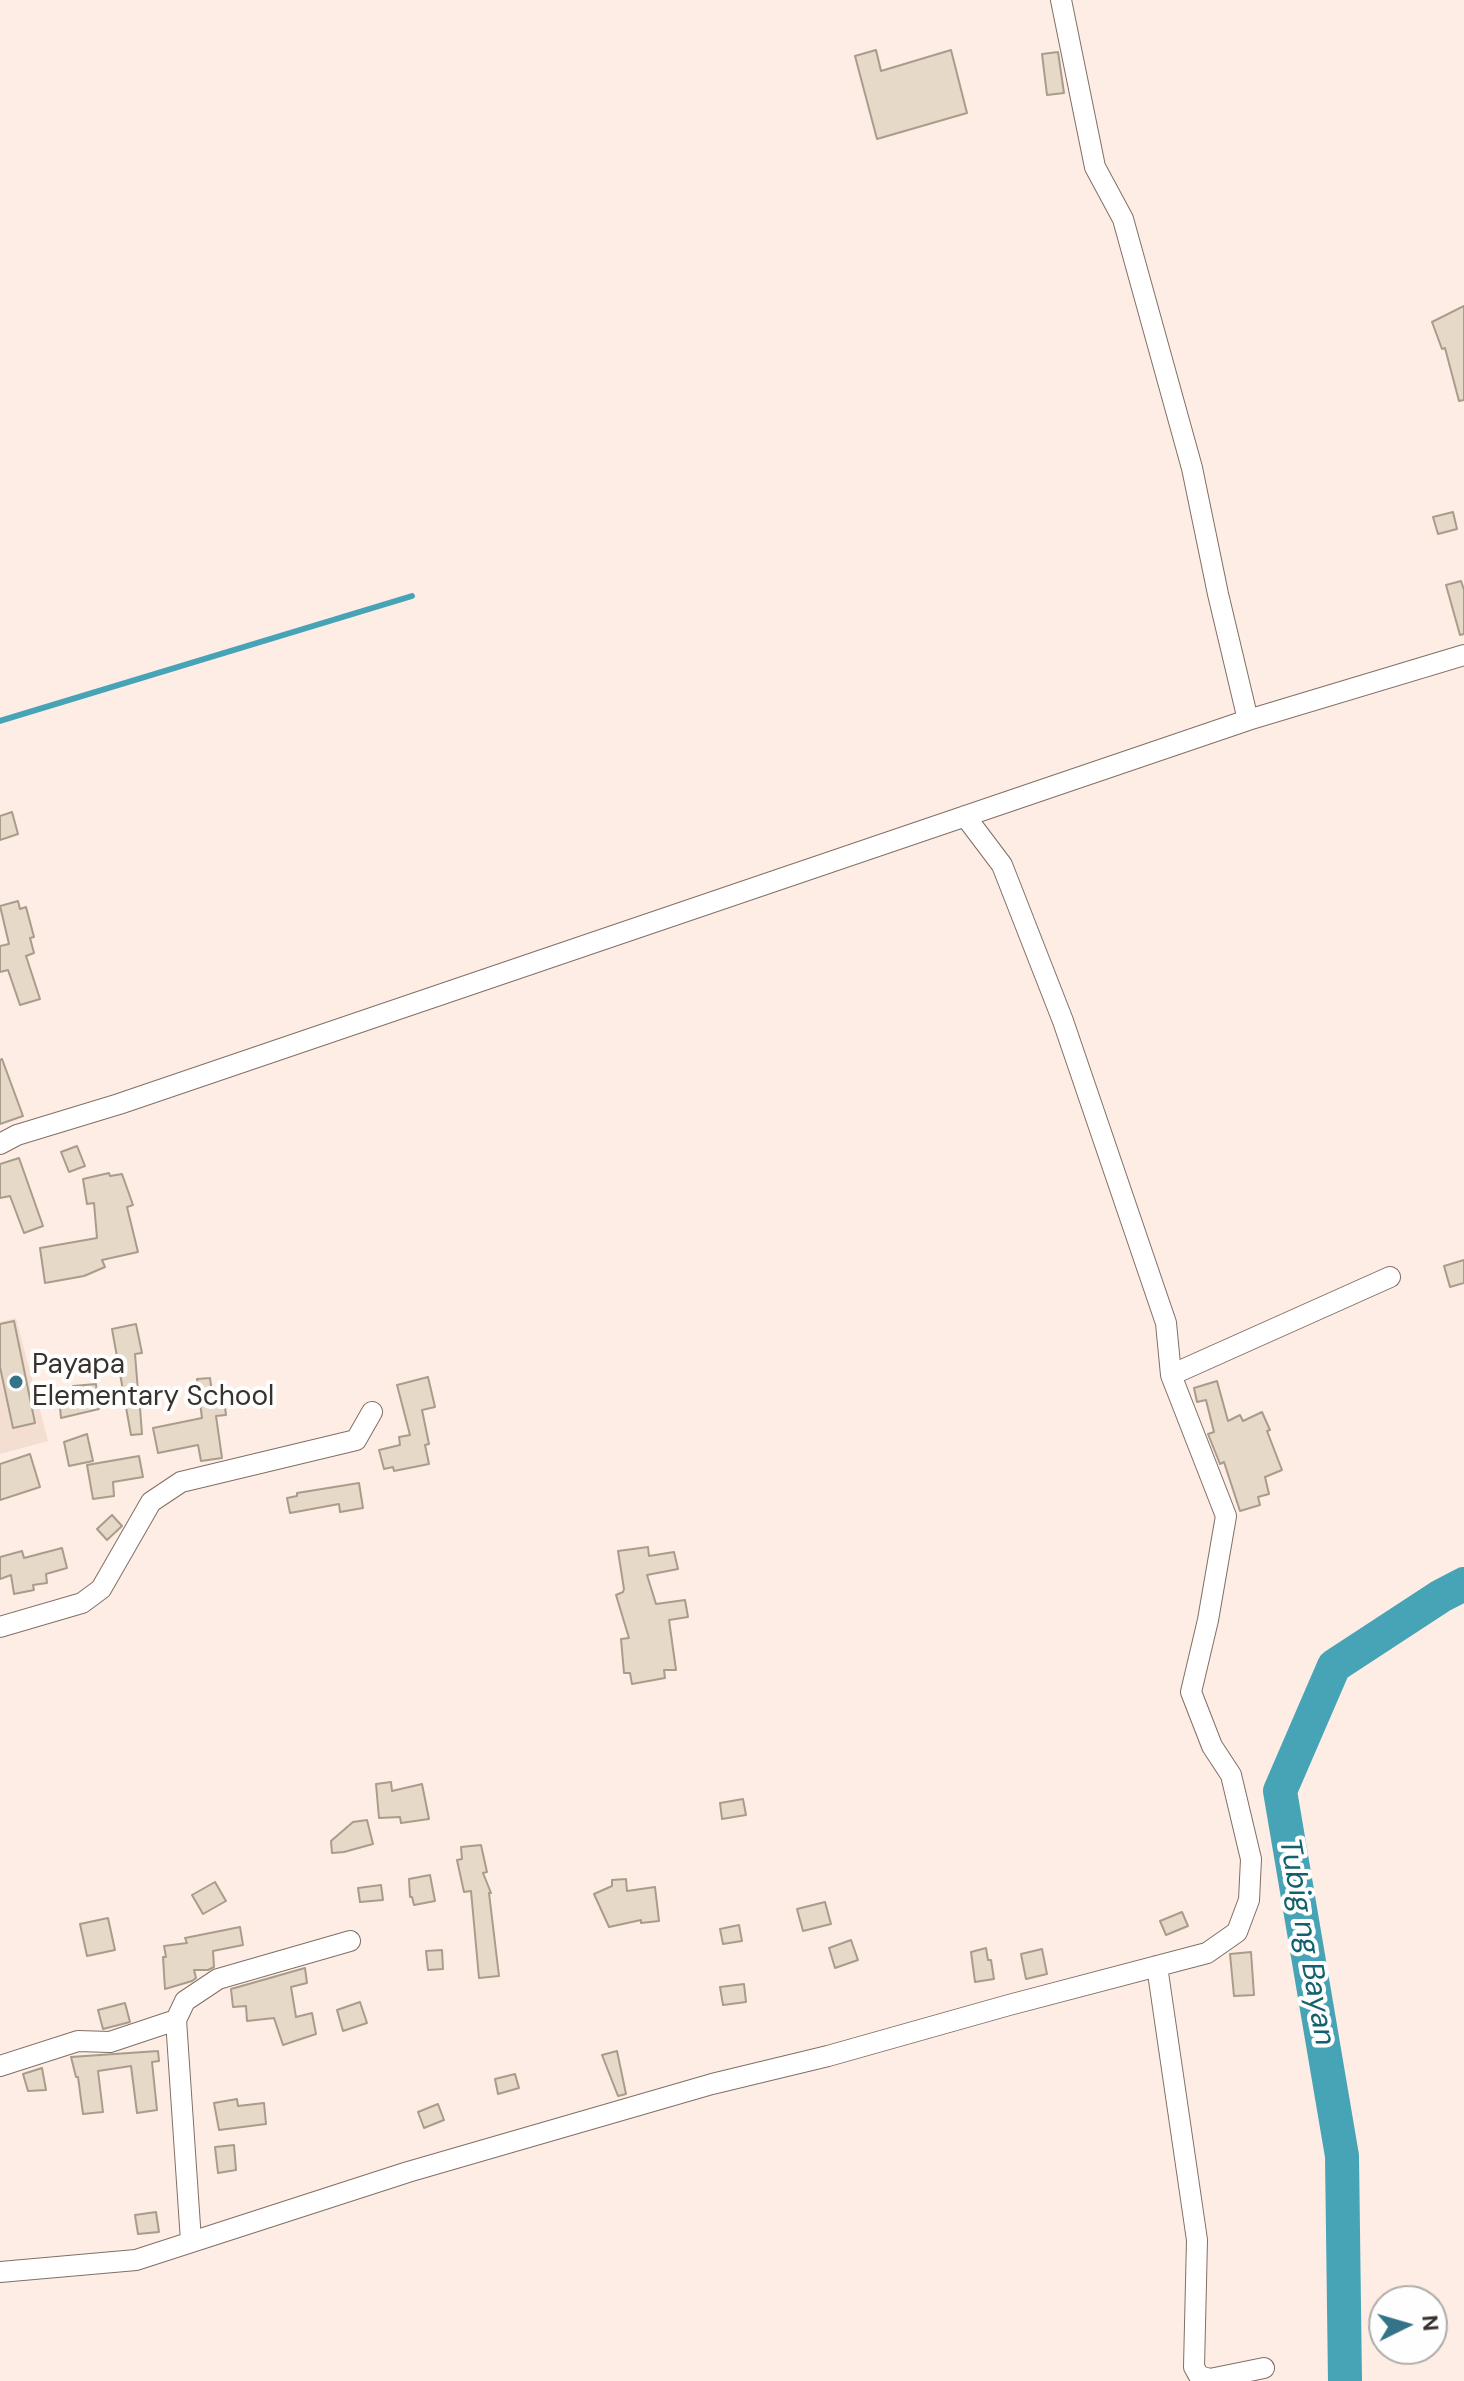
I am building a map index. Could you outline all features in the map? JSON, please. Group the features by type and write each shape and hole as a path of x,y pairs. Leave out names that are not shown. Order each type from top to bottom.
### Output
{"street":[{"path":"1061,0 1095,167 1123,219 1192,468 1248,720"},
{"path":"0,1144 17,1135 134,1099 1248,720 1464,655"},
{"path":"0,2272 136,2260 408,2172 682,2093 1207,1953 1237,1932 1249,1900 1251,1859 1231,1775 1212,1746 1191,1692 1208,1620 1226,1516 1171,1375 1166,1323 1063,1021 1002,865 965,816"},
{"path":"1171,1375 1390,1277"},
{"path":"0,1627 82,1603 101,1589 151,1502 181,1482 356,1440 372,1412"},
{"path":"191,2241 176,2020 185,2001 218,1979 350,1941"},
{"path":"1157,1966 1197,2240 1194,2367 1199,2376 1210,2379 1264,2368"},
{"path":"0,2066 78,2041 110,2042 176,2020"}],"shaded area":[{"name":"Payapa Elementary School","path":"16,1318 48,1441 0,1454 0,1322"}],"building":[{"path":"876,50 881,71 951,50 967,113 877,139 855,56"},
{"path":"1058,52 1064,93 1047,95 1042,54"},
{"path":"1464,306 1464,400 1459,401 1445,348 1442,349 1432,322"},
{"path":"1453,512 1457,529 1438,534 1433,517"},
{"path":"1461,581 1464,590 1464,634 1460,635 1446,585"},
{"path":"12,812 18,834 0,840 0,816"},
{"path":"18,901 20,909 26,907 34,937 30,938 34,953 26,956 40,999 20,1005 8,970 0,972 0,946 9,944 0,906"},
{"path":"0,1060 23,1116 0,1124"},
{"path":"77,1146 85,1166 69,1172 61,1152"},
{"path":"19,1158 43,1226 24,1233 10,1196 0,1198 0,1164"},
{"path":"109,1173 110,1176 122,1174 133,1205 127,1207 138,1252 102,1260 105,1267 84,1276 45,1283 40,1248 97,1238 94,1203 87,1204 83,1179"},
{"path":"1464,1260 1464,1283 1450,1287 1444,1266"},
{"path":"14,1321 35,1423 13,1428 0,1367 0,1324"},
{"path":"136,1324 142,1353 135,1354 138,1391 141,1390 144,1408 140,1408 142,1434 131,1435 112,1329"},
{"path":"428,1377 435,1407 422,1410 429,1444 425,1445 429,1464 394,1471 393,1467 384,1469 379,1450 400,1445 399,1437 410,1435 397,1385"},
{"path":"210,1378 212,1393 223,1392 226,1415 216,1416 222,1458 201,1461 198,1445 158,1453 153,1428 202,1418 197,1379"},
{"path":"1217,1381 1228,1421 1240,1415 1243,1421 1262,1412 1282,1470 1265,1477 1269,1494 1258,1497 1260,1505 1240,1511 1224,1462 1220,1464 1208,1434 1214,1432 1206,1400 1197,1402 1194,1388"},
{"path":"96,1384 99,1409 61,1418 59,1397 74,1396 73,1386"},
{"path":"87,1434 93,1461 69,1466 64,1442"},
{"path":"30,1454 40,1487 0,1500 0,1464"},
{"path":"139,1456 143,1477 113,1482 114,1496 93,1499 87,1465"},
{"path":"359,1483 363,1508 340,1512 339,1504 290,1513 287,1498 297,1496 297,1493"},
{"path":"112,1515 122,1526 107,1540 97,1529"},
{"path":"648,1547 649,1556 674,1552 678,1569 647,1575 656,1604 685,1600 688,1617 669,1620 676,1670 664,1670 665,1678 632,1684 630,1673 624,1673 621,1639 629,1638 616,1595 624,1589 618,1551"},
{"path":"62,1548 67,1568 46,1574 47,1583 33,1585 34,1590 14,1594 11,1575 0,1579 0,1557 22,1551 24,1558"},
{"path":"391,1782 392,1791 422,1784 429,1819 401,1823 400,1817 379,1818 376,1784"},
{"path":"743,1799 746,1815 722,1819 720,1803"},
{"path":"367,1820 373,1844 332,1853 331,1841 353,1822"},
{"path":"481,1845 487,1872 483,1873 491,1893 499,1976 479,1978 471,1891 464,1892 457,1860 462,1859 461,1847"},
{"path":"430,1875 435,1901 414,1905 410,1897 409,1879"},
{"path":"626,1879 627,1891 655,1887 659,1921 641,1923 641,1920 609,1927 594,1894 612,1886 612,1880"},
{"path":"215,1882 226,1901 203,1914 192,1895"},
{"path":"381,1885 383,1900 360,1902 358,1888"},
{"path":"825,1902 831,1924 803,1931 797,1909"},
{"path":"1182,1912 1188,1926 1166,1935 1160,1921"},
{"path":"108,1918 115,1950 87,1956 80,1924"},
{"path":"739,1925 742,1941 723,1944 720,1929"},
{"path":"240,1927 243,1945 213,1951 214,1967 194,1970 196,1978 192,1981 165,1989 164,1946 187,1943 185,1938"},
{"path":"851,1940 858,1960 835,1968 829,1948"},
{"path":"986,1948 994,1979 975,1982 971,1952"},
{"path":"1042,1949 1047,1974 1026,1979 1021,1954"},
{"path":"442,1950 443,1969 428,1970 426,1951"},
{"path":"1251,1952 1254,1995 1234,1996 1230,1954"},
{"path":"305,1968 307,1983 291,1987 296,2017 312,2013 316,2034 283,2045 274,2018 247,2021 246,2006 233,2007 231,1989"},
{"path":"744,1984 746,2002 723,2005 720,1987"},
{"path":"360,2002 367,2023 343,2031 337,2010"},
{"path":"125,2003 130,2022 103,2029 98,2010"},
{"path":"158,2051 159,2061 152,2062 157,2110 137,2113 131,2066 98,2071 103,2112 83,2114 78,2077 71,2057"},
{"path":"617,2051 626,2094 618,2096 602,2055"},
{"path":"42,2068 46,2090 28,2091 23,2074"},
{"path":"515,2074 519,2088 498,2094 495,2079"},
{"path":"237,2099 238,2106 264,2103 266,2124 219,2130 214,2103"},
{"path":"438,2104 444,2120 424,2128 418,2112"},
{"path":"234,2145 236,2170 218,2173 215,2147"},
{"path":"156,2212 159,2232 138,2234 135,2215"}],"waterway":[{"path":"0,721 412,596"},
{"name":"Tubig ng Bayan","path":"1345,2381 1342,2156 1280,1791 1334,1666 1464,1584"}],"place":[{"name":"Payapa Elementary School","path":"16,1382"}]}
